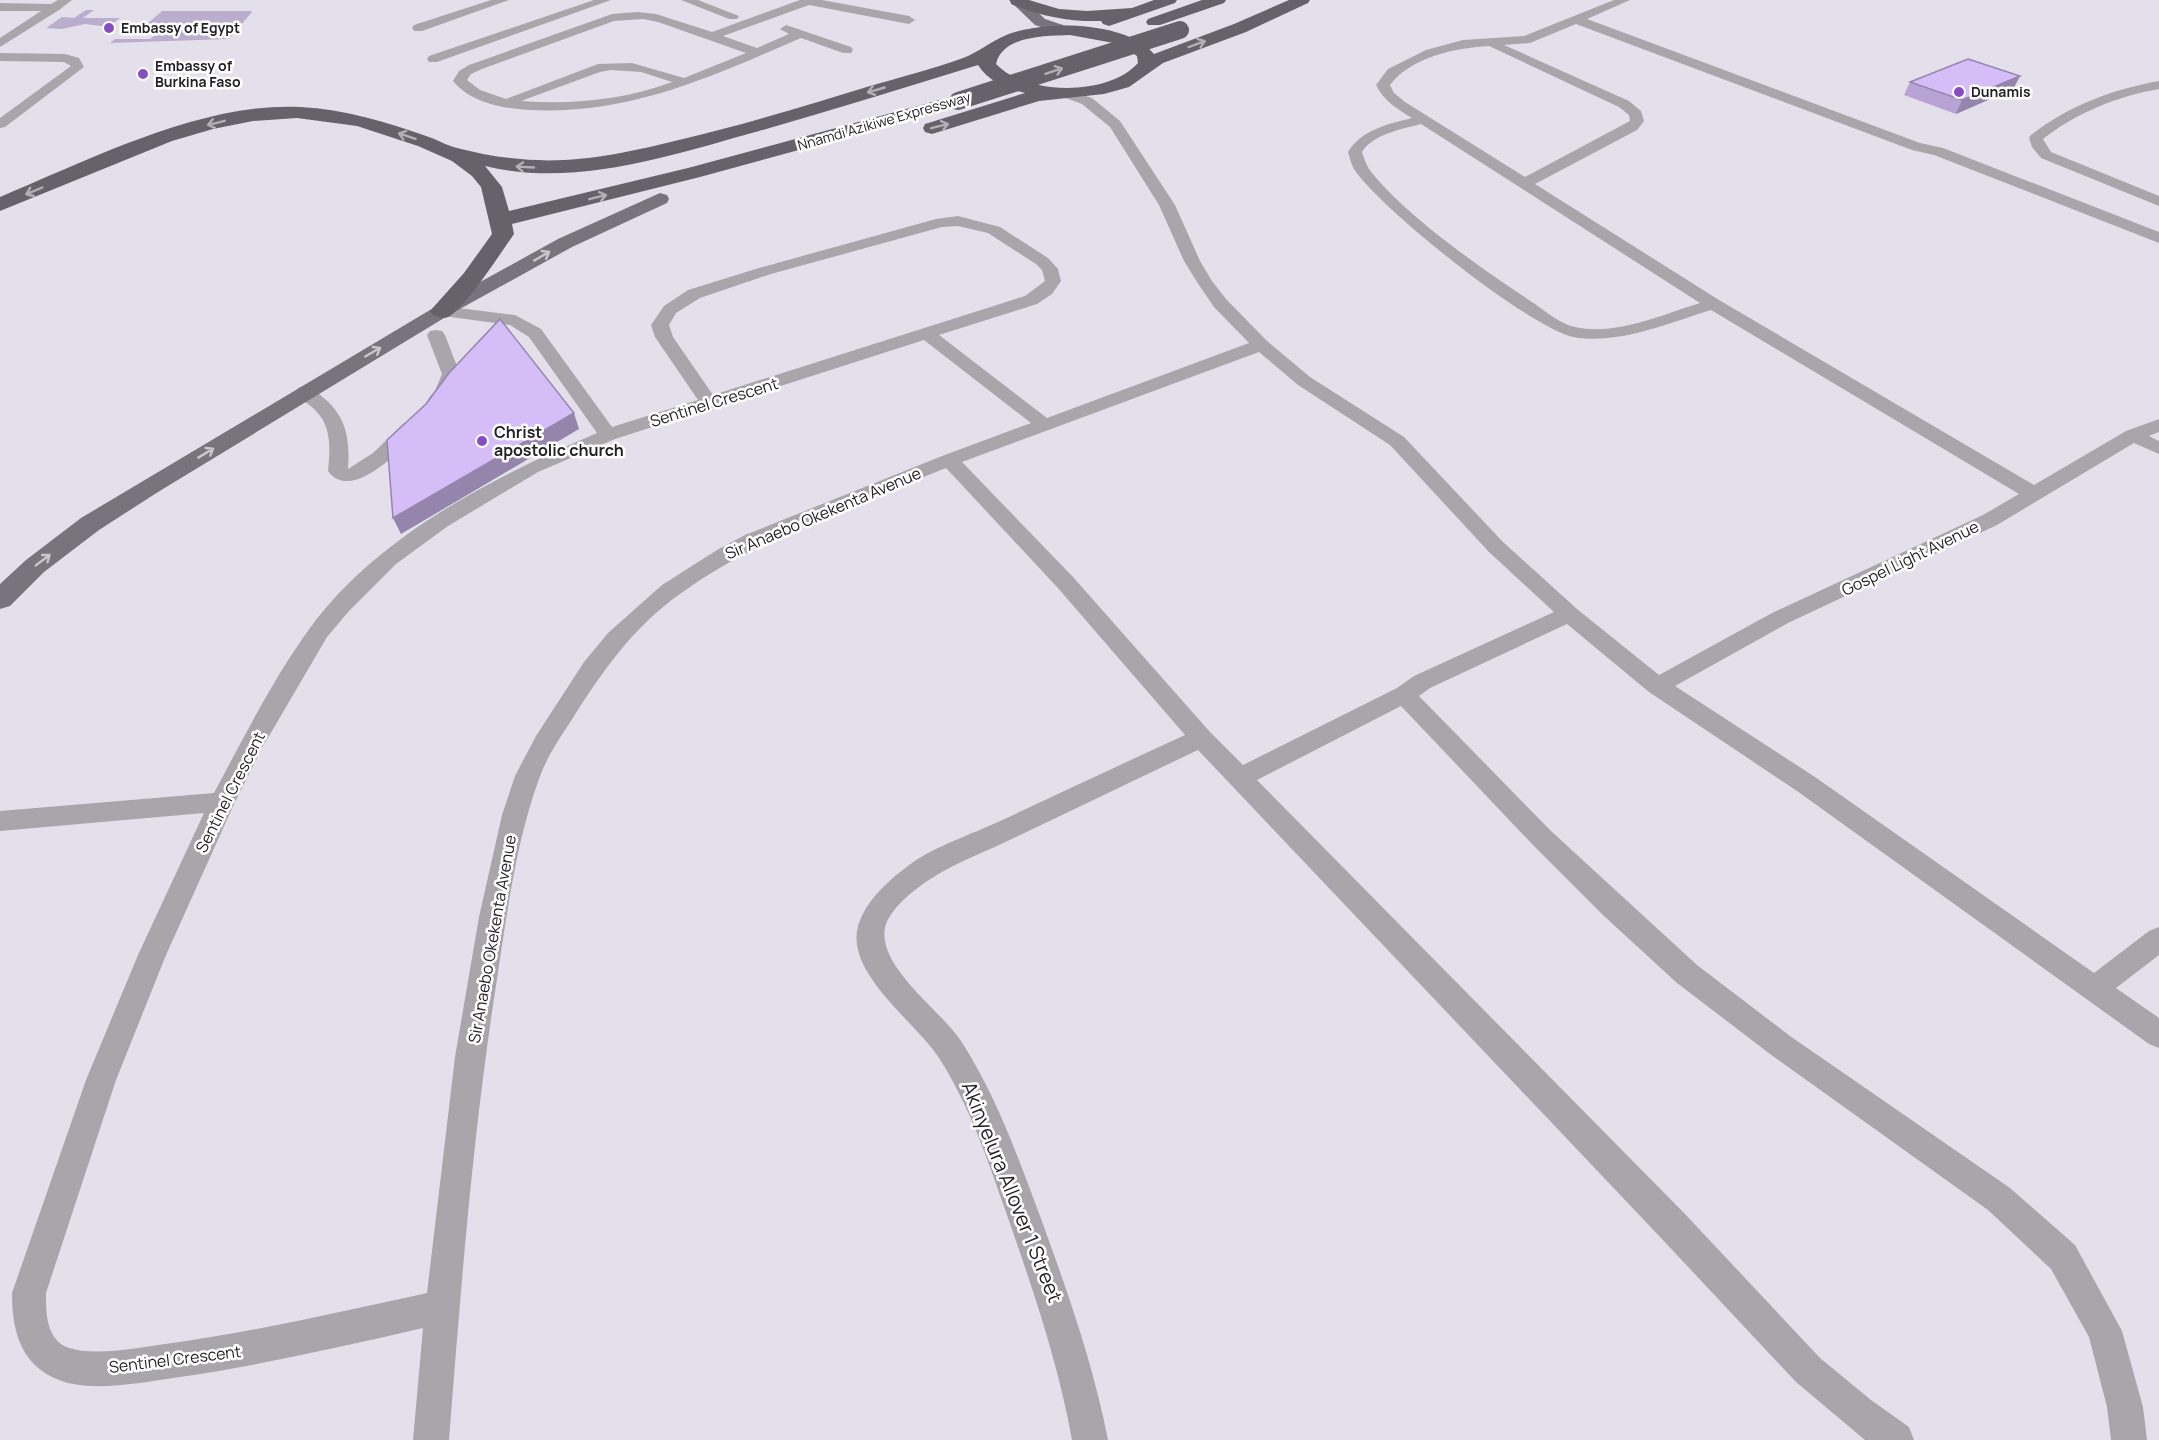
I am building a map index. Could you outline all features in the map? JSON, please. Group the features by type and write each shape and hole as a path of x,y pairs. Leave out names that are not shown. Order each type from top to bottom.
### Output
{"highway":[{"path":"1018,36 1096,26 1169,0"},
{"path":"991,51 987,65 998,78 1023,87 1059,92 1103,88 1121,84 1136,76 1157,59 1240,28 1302,0"},
{"name":"Nnamdi Azikiwe Expressway","path":"665,149 932,82 1154,22 1221,7"},
{"name":"Nnamdi Azikiwe Expressway","path":"498,211 693,173 958,101 1180,30 1221,7"},
{"path":"932,82 1009,8 1093,17 1130,12"},
{"path":"1067,30 1107,34 1129,42 1143,52 1146,60 1144,68"},
{"name":"Nnamdi Azikiwe Expressway","path":"498,211 549,190 813,125 932,82 1018,36"},
{"name":"Nnamdi Azikiwe Expressway","path":"660,199 748,173 951,123 1035,96 1059,92"},
{"path":"0,205 182,131 249,116 283,112 339,116 368,123 488,162 540,168 575,167 665,149"},
{"path":"549,190 665,149"},
{"path":"442,311 472,278 503,234 488,182 450,151"}],"main road":[{"path":"1009,8 1040,22 1067,30"},
{"path":"1009,8 1022,25 1023,31 1018,36"},
{"path":"0,600 35,566 90,524 304,392 442,311 565,243 660,199"}],"street":[{"path":"0,44 66,0"},
{"path":"418,28 503,0"},
{"path":"563,0 612,18"},
{"path":"433,58 605,0"},
{"path":"713,36 810,0 909,20"},
{"path":"1598,0 1610,6"},
{"path":"1624,0 1526,40 1463,44 1444,48 1418,58 1388,76 1383,85 1384,90 1423,119 1713,304 2032,493"},
{"path":"651,16 685,3 733,16"},
{"path":"0,7 55,8"},
{"path":"465,12 542,43"},
{"path":"756,52 651,16 625,15 485,63 461,76 460,81 465,87 482,97 504,104 546,107 592,105 628,99 682,82 756,52 800,34"},
{"path":"1582,18 1840,114 1917,147 1938,151 2159,238"},
{"path":"766,23 847,50"},
{"path":"1489,43 1624,104 1636,114 1637,121 1632,127 1525,183"},
{"path":"0,57 65,58 75,61 78,67 0,124"},
{"path":"504,104 598,68 612,66 640,66 682,82"},
{"path":"1115,124 1108,94 1121,84"},
{"path":"2159,85 2097,102 2044,131 2036,138 2039,147 2046,155 2159,201"},
{"path":"1059,92 1087,100 1115,124 1164,199 1192,261 1205,282 1220,303 1261,345 1304,381 1397,441 1496,547 1569,614 1657,686 1806,784 2159,1035"},
{"path":"1423,119 1366,140 1355,153 1357,163 1369,178 1421,228 1540,314 1564,329 1598,334 1616,332 1713,304"},
{"path":"2015,181 2061,162"},
{"name":"Sentinel Crescent","path":"442,1307 236,1352 115,1369 65,1365 47,1354 34,1337 29,1318 29,1293 101,1080 152,955 222,802 251,746 319,632 363,583 413,540 489,491 531,468 608,435 710,404 1031,300 1046,290 1053,281 1050,269 1042,261 994,230 958,221 918,227 694,294 670,310 660,325 664,337 710,404"},
{"path":"442,311 515,320 526,325 535,333 608,435"},
{"path":"927,334 1043,424"},
{"path":"304,392 321,404 335,419 340,435 338,471 344,476 354,475 365,470 418,421 442,393 451,374 436,336"},
{"name":"Sir Anaebo Okekenta Avenue","path":"431,1440 442,1307 470,1057 492,917 515,815 527,776 545,742 592,668 616,639 670,590 752,540 949,459 1261,345"},
{"name":"Gospel Light Avenue","path":"1657,686 1780,618 1989,520 2133,435 2159,425"},
{"path":"2133,435 2159,448"},
{"path":"949,459 1065,582 1201,738 1665,1218 1808,1370 1858,1413 1896,1440"},
{"path":"1240,778 1405,694 1422,682 1569,614"},
{"path":"1405,694 1423,716 1542,838 1614,908 1687,974 1780,1045 1999,1199 2062,1257 2105,1331 2125,1407 2129,1440"},
{"name":"Akinyelura Allover 1 Street","path":"1090,1440 1081,1388 1059,1311 1004,1163 965,1075 939,1033 879,966 870,945 874,918 894,892 924,869 1201,738"},
{"path":"0,821 222,802"},
{"path":"2095,988 2159,939"}],"shaded area":[{"path":"86,10 94,10 83,18 120,18 112,24 101,26 85,24 62,29 46,28 62,17 74,18"},
{"path":"162,11 252,12 229,39 110,43 115,39 150,39 157,34 173,34 180,28 165,28 169,24 147,24"}],"building":[{"path":"1968,59 2020,76 1962,100 1910,82"},
{"name":"Christ apostolic church","path":"500,319 574,413 393,518 387,440 426,404 449,373"}],"place":[{"name":"Embassy of Egypt","path":"109,28"},
{"name":"Embassy of Burkina Faso","path":"143,74"},
{"name":"Dunamis","path":"1959,92"},
{"name":"Christ apostolic church","path":"482,441"}]}
